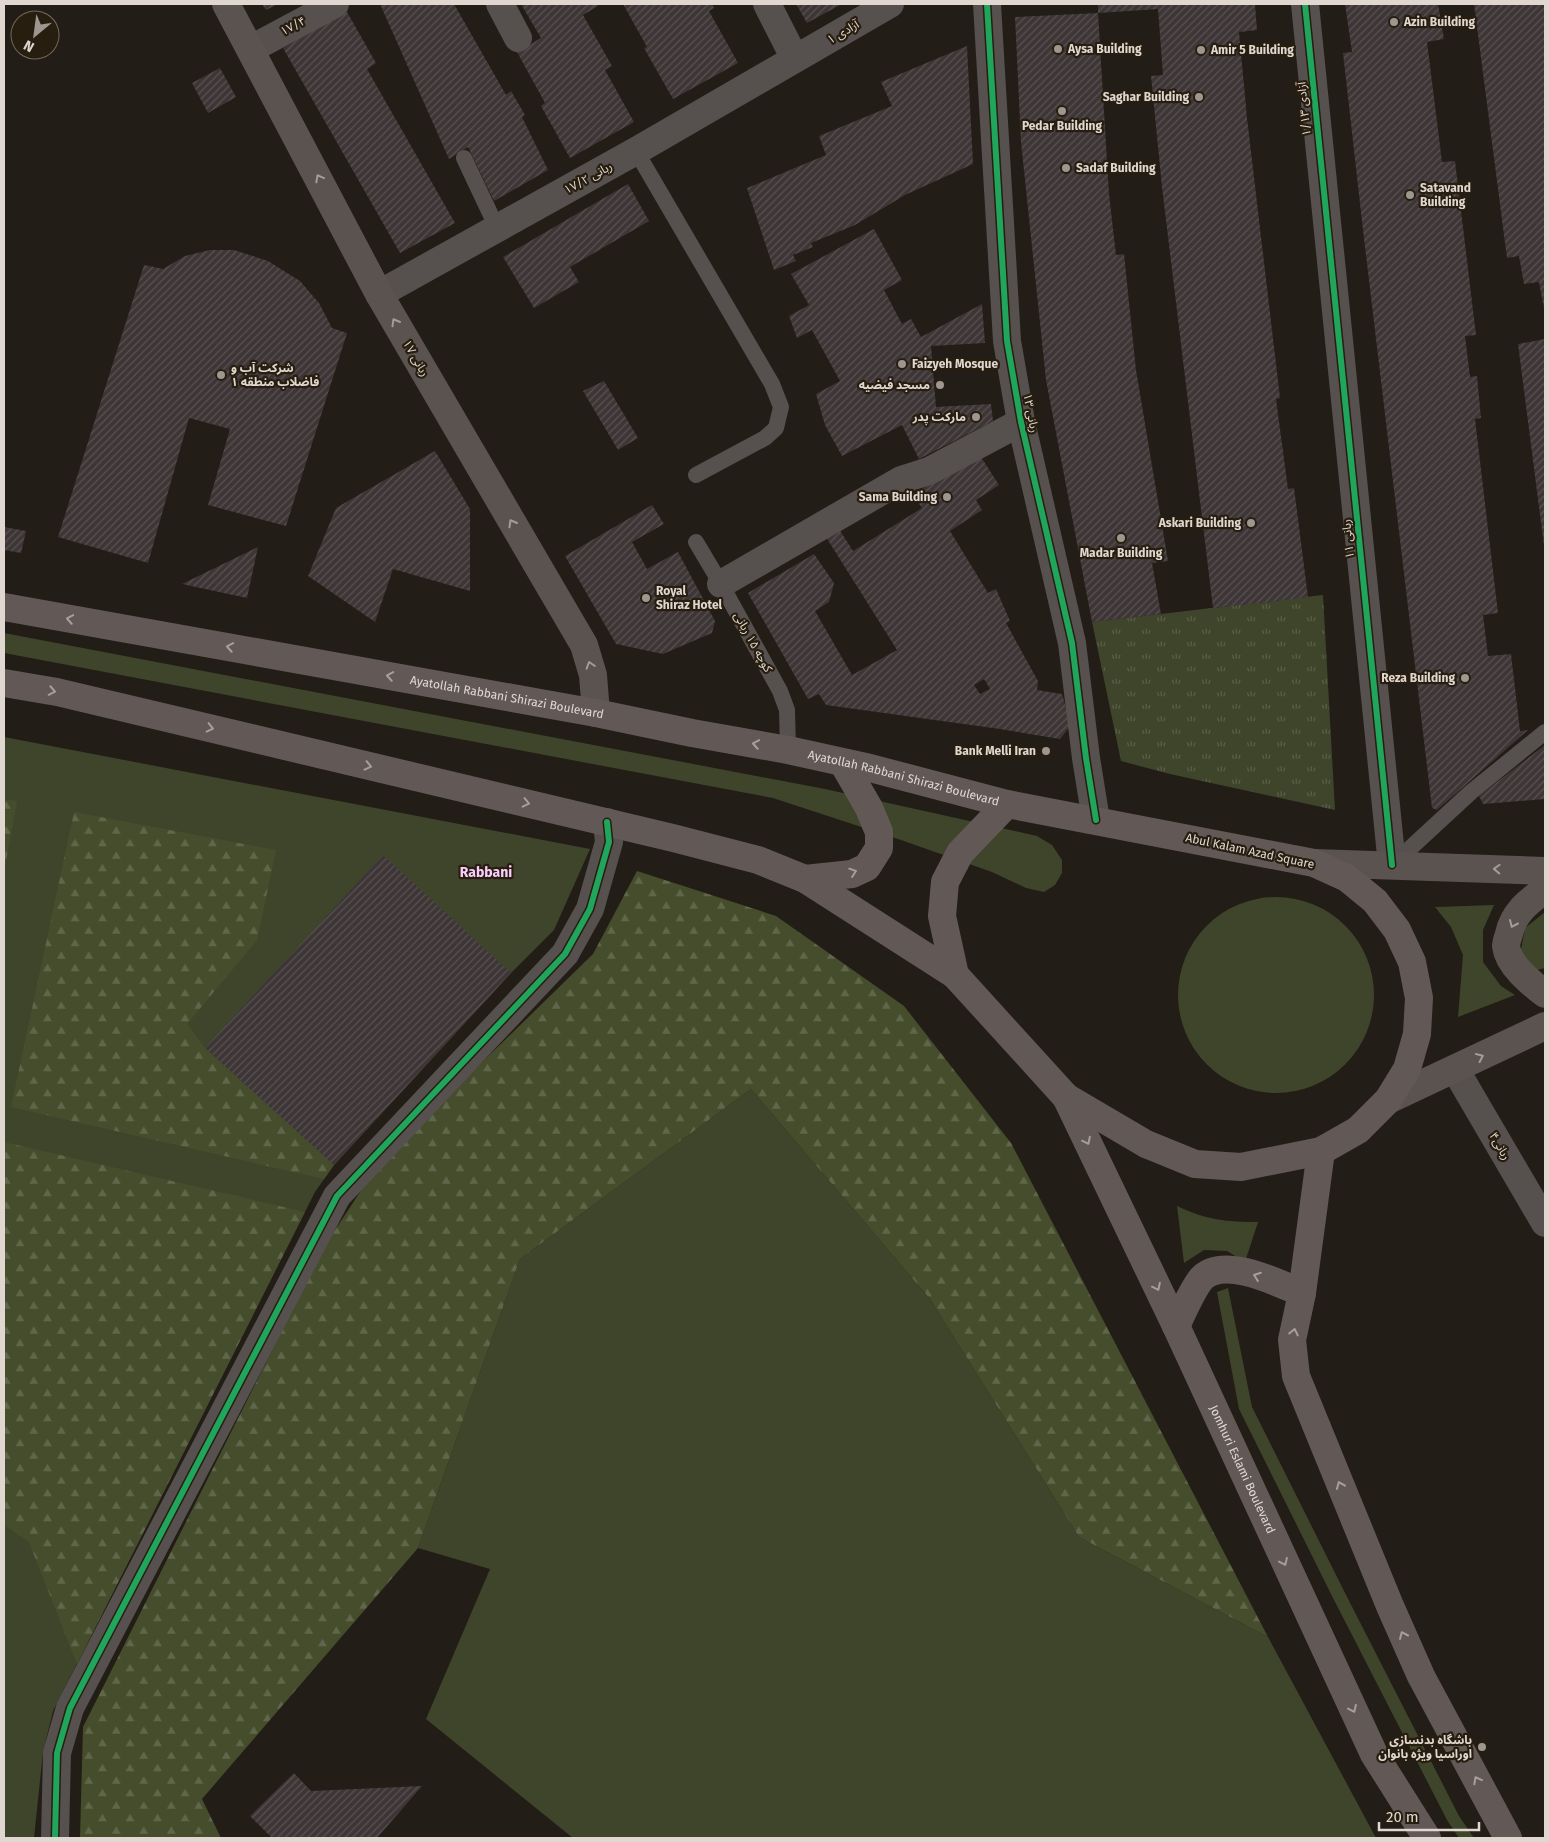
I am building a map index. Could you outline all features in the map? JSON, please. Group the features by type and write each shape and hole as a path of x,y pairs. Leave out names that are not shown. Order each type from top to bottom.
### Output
{"main road":[{"name":"Ayatollah Rabbani Shirazi Boulevard","path":"4,607 596,713 788,750 870,768 1007,804"},
{"path":"4,683 57,692 607,822 758,860 805,879 955,975"},
{"path":"805,879 852,874 867,867 879,848 879,832 869,808 843,763"},
{"name":"Abul Kalam Azad Square","path":"1007,804 1096,820 1314,863 1347,878 1375,901 1397,930 1412,962 1418,998 1417,1034 1407,1069 1388,1100 1358,1130 1322,1151 1241,1167 1195,1164 1146,1144 1066,1097 955,975 942,916 945,882 960,853 1007,804"},
{"name":"Jomhuri Eslami Boulevard","path":"1066,1097 1176,1326 1374,1754 1427,1838"},
{"path":"1322,1151 1302,1293 1292,1340 1296,1376 1390,1606 1421,1676 1508,1838"},
{"path":"1176,1326 1203,1278 1221,1269 1249,1273 1302,1293"}],"street":[{"name":"ربانی ۱۷","path":"226,4 379,294 584,645 593,675 596,713"},
{"name":"۱۷/۴","path":"251,49 335,4"},
{"path":"500,4 518,38"},
{"path":"767,4 796,60"},
{"name":"آزادی ۱","path":"796,60 890,4"},
{"name":"ربانی ۱۳","path":"987,4 1007,341 1021,422 1072,643 1096,820"},
{"name":"آزادی ۱/۱۳","path":"1305,4 1326,212"},
{"name":"ربانی ۱۷/۲","path":"379,294 796,60"},
{"name":"ربانی ۱۱","path":"1326,212 1392,865"},
{"path":"721,584 901,480 929,471 1021,422"},
{"path":"55,1838 57,1753 70,1708 337,1196 565,954 590,909 609,842 607,822"},
{"path":"1314,863 1545,871"},
{"path":"1545,890 1522,907 1510,925 1506,946 1513,963 1525,978 1545,994"},
{"path":"1388,1100 1545,1026"},
{"name":"ربانی۴","path":"1455,1069 1545,1223"}],"lane":[{"path":"636,151 772,384 781,407 776,428 766,438 696,475"},
{"path":"464,158 497,228"},
{"name":"کوچه ۱۵ ربانی","path":"696,542 780,692 787,710 788,750"},
{"path":"1392,865 1471,792 1545,732"}],"green space":[{"path":"1323,595 1335,810 1170,774 1121,761 1092,622"},
{"path":"4,633 825,789 1037,836 1052,845 1062,860 1062,873 1055,885 1044,892 1026,888 992,872 773,798 4,653"},
{"path":"4,737 590,849 554,930 511,973 334,1165 315,1192 53,1711 43,1752 34,1838 4,1838"},
{"path":"4,799 17,801 4,872"},
{"path":"74,812 276,850 257,940 187,1024 205,1048 334,1165 324,1179 11,1107"},
{"path":"637,871 776,916 904,1006 1011,1143 1268,1637 1079,1537 930,1299 751,1089 520,1259 418,1548 202,1799 221,1838 80,1838 83,1727 324,1247 379,1163 593,954"},
{"path":"1276,897 1304,901 1322,909 1338,919 1352,933 1370,967 1374,995 1370,1023 1362,1041 1352,1057 1338,1071 1304,1089 1276,1093 1248,1089 1230,1081 1214,1071 1200,1057 1182,1023 1178,995 1182,967 1190,949 1200,933 1214,919 1248,901"},
{"path":"1494,905 1483,930 1483,962 1501,986 1515,995 1458,1017 1463,955 1451,927 1435,907"},
{"path":"1545,912 1545,968 1533,971 1520,955 1525,928"},
{"path":"751,1089 930,1299 1079,1537 1268,1637 1376,1838 573,1838 426,1719 490,1569 418,1548 520,1259"},
{"path":"4,1142 305,1212 77,1664 29,1542 4,1525"},
{"path":"1177,1206 1217,1219 1258,1222 1245,1262 1227,1251 1204,1250 1184,1263"},
{"path":"1228,1288 1252,1407 1459,1816 1474,1838 1459,1838 1447,1820 1239,1409 1217,1292"}],"building":[{"path":"262,4 278,4 266,10"},
{"path":"380,4 454,4 506,95 511,91 525,115 522,117 548,170 494,201 468,147 449,159"},
{"path":"521,4 597,4 598,6 583,15 612,66 605,70 634,122 570,158 541,106 545,103 517,52 541,38"},
{"path":"623,4 712,4 714,8 709,11 738,63 673,99 644,48 647,47"},
{"path":"796,4 842,4 807,23"},
{"path":"1098,4 1255,4 1257,30 1239,32 1247,118 1280,398 1276,399 1288,489 1294,488 1308,597 1213,608 1162,187 1151,76 1163,75 1158,9 1098,13"},
{"path":"1345,4 1438,4 1444,39 1427,42 1442,162 1455,161 1476,335 1465,336 1470,377 1477,376 1481,418 1475,419 1498,613 1483,615 1488,656 1511,654 1520,731 1528,730 1437,810 1432,808 1363,230 1343,53 1352,52"},
{"path":"1474,4 1545,4 1545,314 1539,282 1524,284 1519,256 1507,258"},
{"path":"347,12 376,63 367,69 455,223 400,253 283,48"},
{"path":"1098,13 1109,194 1116,255 1124,254 1136,370 1168,561 1152,563 1161,614 1092,622 1046,380 1021,142 1015,17"},
{"path":"967,46 973,164 905,195 855,225 811,243 813,247 793,255 796,261 774,270 747,188 826,155 819,136 892,106 881,82"},
{"path":"220,68 236,97 208,113 192,83"},
{"path":"628,184 649,221 570,267 579,282 534,308 503,257"},
{"path":"874,229 902,280 884,290 902,324 911,319 921,337 982,304 985,343 931,346 936,407 991,404 993,421 919,459 902,425 842,456 825,425 816,394 840,381 812,330 797,338 789,316 809,305 791,274"},
{"name":"شرکت آب و فاضلاب منطقه ۱","path":"210,250 234,250 268,261 300,281 319,303 332,328 347,333 286,526 208,505 230,429 189,418 148,563 58,537 144,265 163,269 185,256"},
{"path":"1545,339 1545,546 1544,546 1518,344"},
{"path":"604,381 638,438 618,450 583,391"},
{"path":"435,451 470,509 470,591 393,569 375,622 308,576 336,508"},
{"path":"981,457 999,485 976,500 982,510 950,531 988,593 996,589 1010,621 1006,623 1038,681 1037,690 1062,694 1071,725 1060,739 826,705 819,694 808,699 748,593 814,554 834,583 829,602 815,611 852,675 897,650 826,537 839,529 853,551 922,508 912,494","holes":["984,679 990,689 980,694 974,685"]},
{"name":"Royal Shiraz Hotel","path":"652,505 664,524 632,542 647,569 678,552 715,621 712,633 663,654 616,644 565,556"},
{"path":"4,527 26,531 21,553 4,550"},
{"path":"258,547 247,598 182,584"},
{"path":"1545,745 1545,799 1483,804 1479,796"},
{"path":"383,855 511,973 334,1165 205,1048"},
{"path":"294,1773 311,1791 422,1786 377,1838 272,1838 250,1816"}],"cycle path":[{"path":"987,4 1007,341 1021,422 1072,643 1086,758 1096,820"},
{"path":"1305,4 1392,865"},
{"path":"55,1838 57,1753 70,1708 337,1196 565,954 590,909 609,842 607,822"}],"place":[{"name":"Azin Building","path":"1394,22"},
{"name":"Aysa Building","path":"1058,49"},
{"name":"Amir 5 Building","path":"1201,50"},
{"name":"Saghar Building","path":"1199,97"},
{"name":"Pedar Building","path":"1062,111"},
{"name":"Sadaf Building","path":"1066,168"},
{"name":"Satavand Building","path":"1410,195"},
{"name":"Faizyeh Mosque","path":"902,364"},
{"name":"شرکت آب و فاضلاب منطقه ۱","path":"221,375"},
{"name":"مسجد فیضیه","path":"940,385"},
{"name":"مارکت پدر","path":"976,417"},
{"name":"Sama Building","path":"947,497"},
{"name":"Askari Building","path":"1251,523"},
{"name":"Madar Building","path":"1121,538"},
{"name":"Royal Shiraz Hotel","path":"646,598"},
{"name":"Reza Building","path":"1465,678"},
{"name":"Bank Melli Iran","path":"1046,751"},
{"name":"باشگاه بدنسازی اوراسیا ویژه بانوان","path":"1482,1747"}],"district":[{"name":"Rabbani","path":"486,872"}]}
